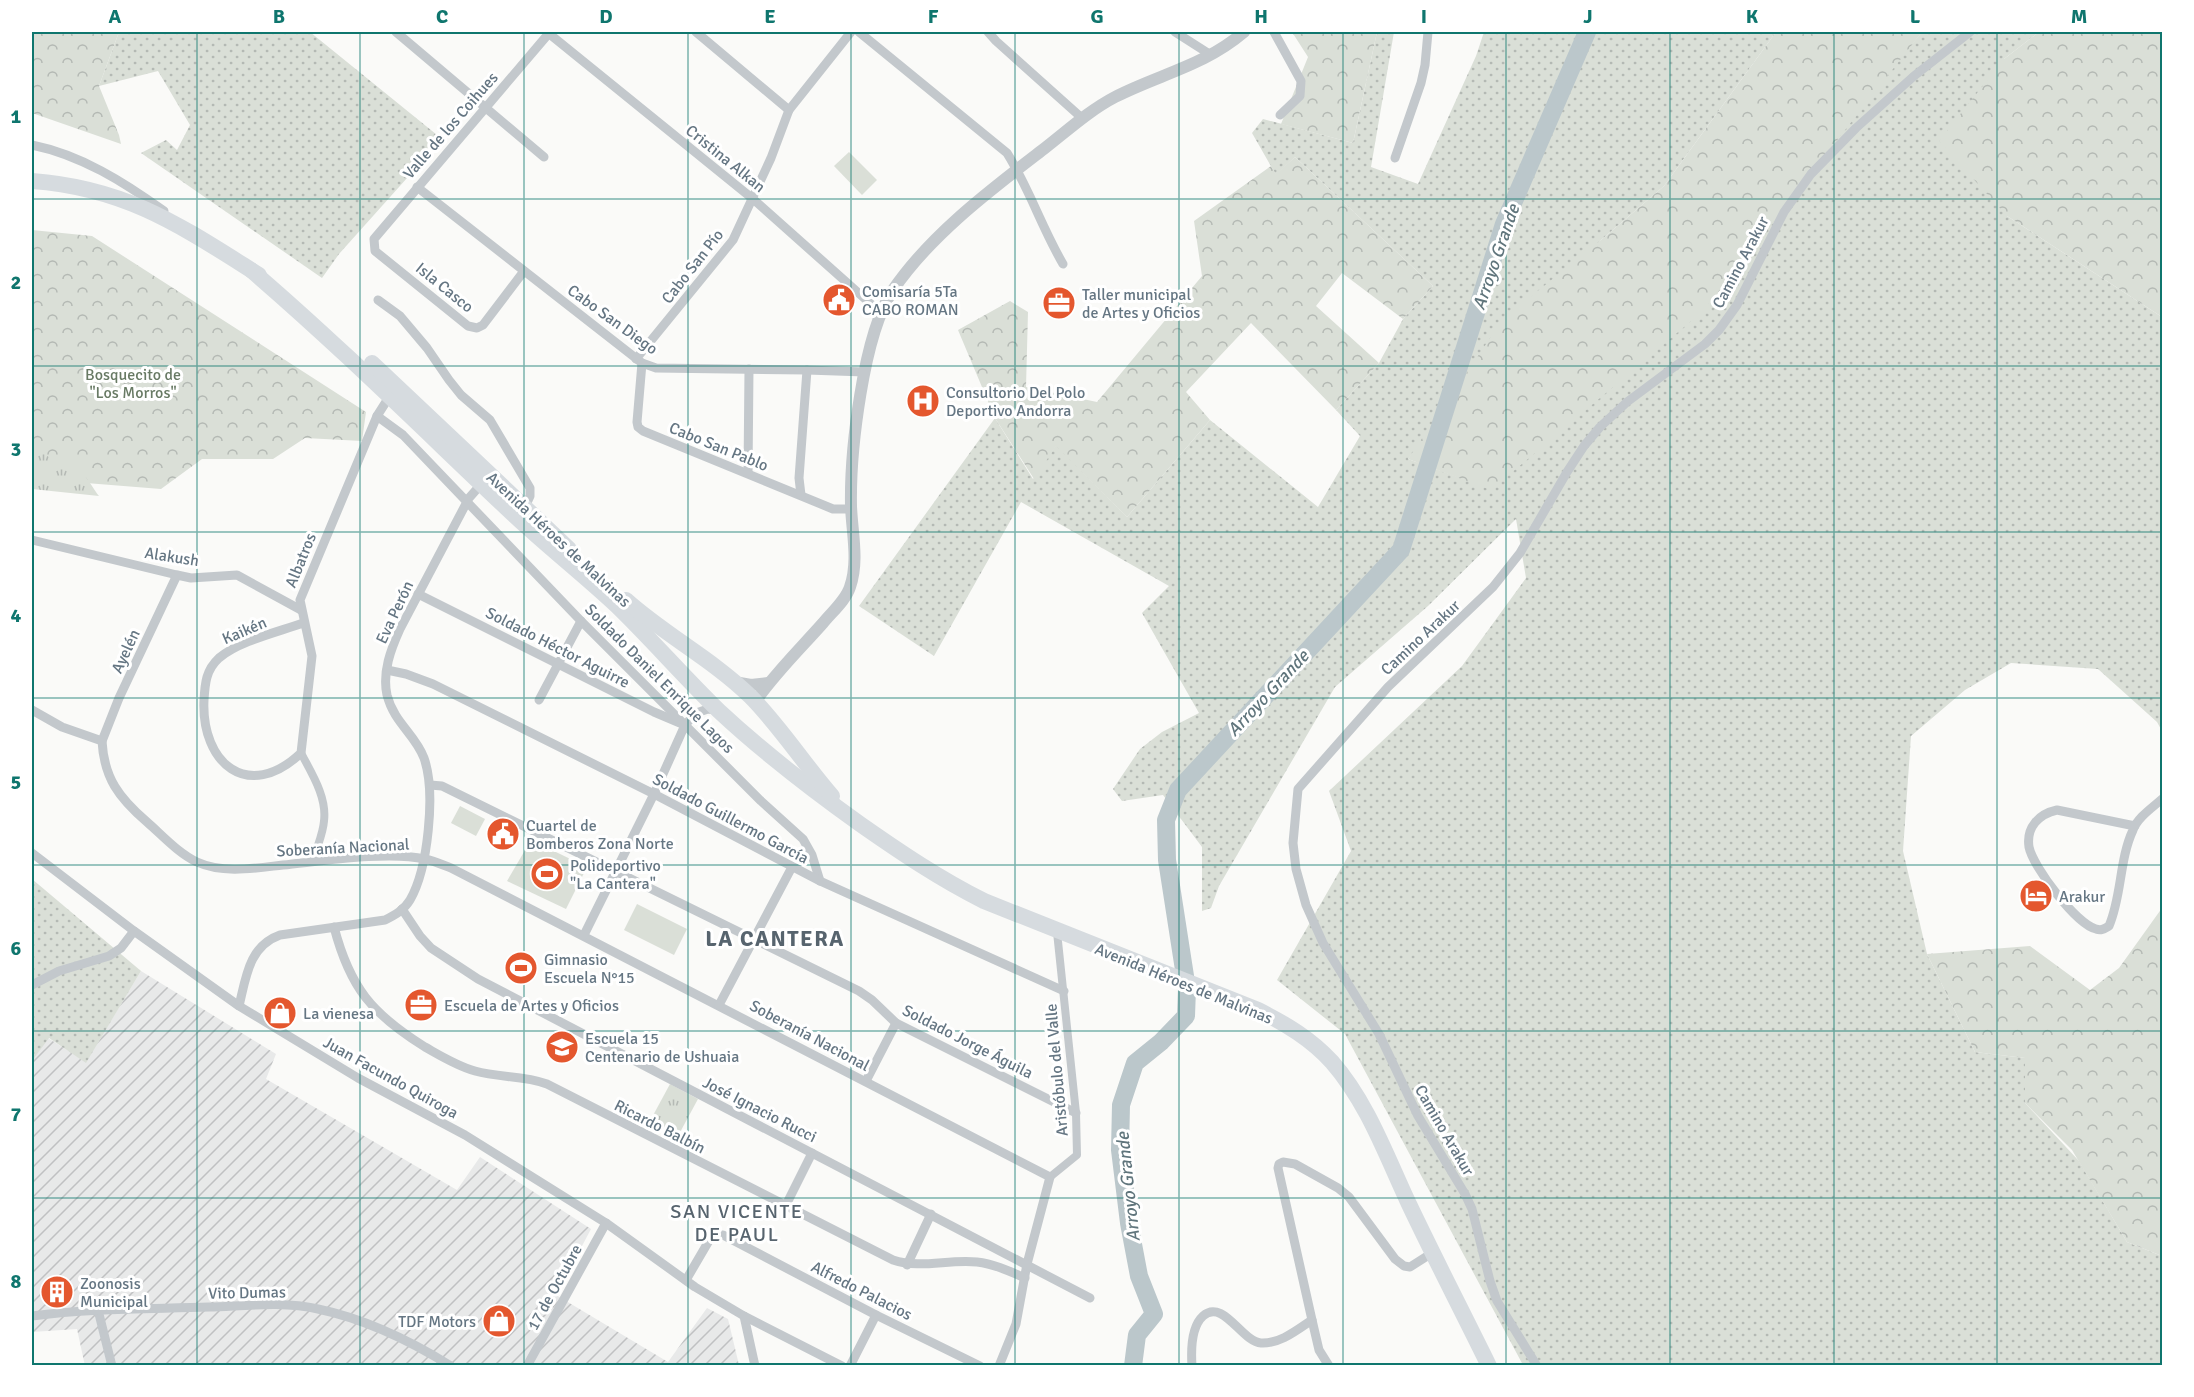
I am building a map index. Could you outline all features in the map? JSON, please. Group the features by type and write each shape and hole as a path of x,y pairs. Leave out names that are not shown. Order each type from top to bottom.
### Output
{"highway":[{"name":"Avenida Héroes de Malvinas","path":"32,181 78,187 110,195 153,211 192,232 251,270 394,391 485,479 532,532 605,594 736,727 828,802 950,885 1058,932 1233,999 1297,1031 1334,1064 1360,1103 1489,1365"},
{"name":"Avenida Héroes de Malvinas","path":"485,479 524,509 628,603 734,682 757,704 829,793 855,821"},
{"path":"696,688 695,680 700,671 714,665"},
{"path":"736,727 753,720 757,704"}],"street":[{"path":"396,32 544,157"},
{"name":"Valle de los Coihues","path":"374,239 548,32"},
{"name":"Cristina Alkan","path":"548,32 753,199 881,313"},
{"path":"696,32 789,110"},
{"name":"Cabo San Pío","path":"639,361 734,240 771,158 789,110 851,32"},
{"path":"860,32 1007,153 1064,264"},
{"path":"988,32 1083,119"},
{"path":"1174,32 1211,55"},
{"path":"757,704 768,684 837,608 850,590 854,574 855,543 851,484 855,439 865,372 881,313 892,291 934,243 981,198 1083,119 1113,98 1184,69 1211,55 1244,32"},
{"path":"1274,32 1301,81 1300,96 1280,115"},
{"path":"1395,158 1421,83 1428,32"},
{"name":"Camino Arakur","path":"1537,1365 1497,1301 1472,1209 1465,1194 1418,1116 1379,1034 1323,943 1306,905 1296,869 1293,843 1298,789 1388,687 1493,587 1520,553 1567,472 1599,427 1627,402 1705,344 1719,330 1737,305 1784,212 1811,174 1881,105 1970,32"},
{"path":"32,145 76,159 105,172 134,189 192,232"},
{"name":"Cabo San Diego","path":"417,187 639,361 656,368 865,372"},
{"name":"Isla Casco","path":"374,239 375,251 468,326 477,328 483,325 524,271"},
{"path":"378,300 400,316 427,348 461,395 490,420 530,488 530,496 524,509"},
{"name":"Cabo San Pablo","path":"639,361 638,427 643,431 832,509 851,509"},
{"path":"748,473 749,369"},
{"path":"801,495 799,478 807,370"},
{"name":"Albatros","path":"301,753 312,656 303,623 300,600 377,416 394,391"},
{"name":"Soldado Daniel Enrique Lagos","path":"377,416 403,435 581,621 803,839 812,855 820,881"},
{"name":"Eva Perón","path":"402,909 409,902 419,881 424,859 430,785 424,757 392,711 387,692 387,670 391,648 466,503 485,479"},
{"name":"Alakush","path":"32,540 190,578 237,575 301,610"},
{"name":"Ayelén","path":"102,741 119,698 177,575"},
{"name":"Soldado Héctor Aguirre","path":"418,594 654,712 685,724"},
{"path":"539,700 581,621"},
{"name":"Kaikén","path":"301,753 291,763 266,776 242,775 233,771 221,760 208,738 203,718 205,682 210,668 219,658 232,649 303,623"},
{"name":"Soldado Guillermo García","path":"387,670 433,684 654,794 820,881 1064,991"},
{"path":"734,682 751,685 768,684"},
{"path":"696,688 696,713"},
{"path":"584,935 654,794 685,724 696,713 708,709 719,710"},
{"path":"32,710 62,727 102,741"},
{"name":"Soberanía Nacional","path":"102,741 103,761 112,783 122,798 173,845 196,861 213,867 238,869 384,857 424,859 451,867 1050,1178"},
{"path":"301,753 323,800 325,820 314,862"},
{"name":"Soldado Jorge Águila","path":"430,785 442,786 859,991 896,1023 1076,1113"},
{"path":"2135,825 2057,810 2038,817 2029,836 2029,848 2033,858 2058,897 2084,923 2094,929 2101,930 2109,927 2116,912 2118,884 2135,825 2163,799"},
{"name":"Juan Facundo Quiroga","path":"32,853 134,932 239,1006 358,1078 465,1136 606,1223 686,1280 744,1316 842,1365"},
{"path":"718,1005 792,867"},
{"path":"239,1006 251,962 259,948 268,939 280,934 385,920 402,909"},
{"name":"José Ignacio Rucci","path":"402,909 431,948 478,979 1090,1298"},
{"name":"Ricardo Balbín","path":"334,927 342,957 356,986 374,1009 399,1030 453,1063 473,1071 532,1079 547,1084 893,1260 907,1265 975,1262 999,1266 1025,1278"},
{"path":"32,985 59,971 109,956 121,948 134,932"},
{"name":"Aristóbulo del Valle","path":"1050,1178 1077,1155 1076,1113 1058,932"},
{"path":"866,1081 896,1023"},
{"path":"785,1207 812,1153"},
{"path":"1329,1365 1319,1350 1312,1320 1278,1168 1283,1162 1295,1164 1338,1188 1349,1197 1395,1259 1404,1266 1410,1268 1432,1253"},
{"path":"999,1365 1016,1324 1028,1264 1050,1178"},
{"path":"907,1265 931,1214"},
{"name":"17 de Octubre","path":"527,1365 606,1223"},
{"name":"Alfredo Palacios","path":"686,1280 710,1239 715,1235 723,1235 980,1365"},
{"name":"Vito Dumas","path":"32,1316 70,1311 273,1305 315,1308 376,1326 419,1346 451,1365"},
{"path":"98,1310 112,1365"},
{"path":"1192,1365 1194,1333 1204,1315 1212,1312 1231,1320 1246,1337 1258,1343 1269,1343 1280,1339 1312,1320"},
{"path":"850,1365 876,1314"},
{"path":"744,1316 755,1365"}],"shaded area":[{"path":"141,971 276,1054 266,1079 457,1190 480,1157 591,1229 556,1295 668,1362 707,1308 728,1319 739,1365 85,1366 77,1329 32,1332 32,1061 48,1038 86,1062"}],"green space":[{"path":"32,32 119,32 99,86 121,144 32,113"},
{"path":"119,32 310,32 442,139 339,254 322,278 141,153 166,140 177,150 190,125 158,71 99,86"},
{"path":"1292,32 1377,32 1353,143 1281,124 1308,57"},
{"path":"1377,32 1394,32 1371,167 1418,184 1476,56 1484,32 1776,32 1664,186 1601,240 1408,459 1491,489 1902,56 1922,32 2039,32 2004,59 2007,216 2162,317 2162,731 2157,722 2098,669 2011,663 1965,690 1911,736 1903,851 1927,954 1975,1052 2025,1058 2025,1103 2079,1161 2127,1242 2162,1256 2162,1365 1523,1365 1345,1034 1277,980 1351,851 1329,791 1462,666 1526,578 1516,519 1428,606 1335,687 1219,886 1211,908 1202,911 1202,847 1163,795 1122,801 1113,789 1140,749 1162,732 1199,713 1142,613 1169,586 1021,502 934,656 859,606 995,418 1033,479 1056,445 1127,517 1210,420 1318,507 1360,436 1336,410 1379,363 1403,319 1433,286 1295,157 1276,175 1252,133 1263,119 1353,143"},
{"path":"1776,32 1922,32 1703,311 1491,490 1408,459 1503,319 1664,186"},
{"path":"2039,32 2162,32 2162,317 2007,216 1939,141 2004,59"},
{"path":"849,152 877,180 862,195 834,166"},
{"path":"1295,157 1433,286 1403,319 1342,273 1316,306 1379,363 1336,410 1251,323 1186,392 1210,420 1127,517 1056,446 1034,479 995,418 958,330 1010,301 1028,312 1026,387 1097,402 1202,276 1194,221 1271,166 1276,174"},
{"name":"Bosquecito de \"Los Morros\"","path":"32,230 92,236 366,412 362,441 305,438 273,459 202,459 161,489 86,483 32,465"},
{"path":"32,445 50,458 65,457 72,461 99,496 32,489"},
{"path":"460,806 485,819 476,836 451,823"},
{"name":"Polideportivo \"La Cantera\"","path":"531,840 587,867 566,909 507,881"},
{"path":"32,879 141,971 86,1063 49,1038 32,1061"},
{"path":"637,904 687,929 674,955 624,930"},
{"path":"2162,908 2162,1256 2127,1242 2072,1150 2025,1103 2025,1058 1975,1052 1927,954 2030,946 2090,990 2119,968"},
{"path":"670,1084 698,1099 678,1136 650,1121"}],"waterway":[{"name":"Arroyo Grande","path":"1133,1366 1137,1335 1154,1314 1139,1276 1129,1223 1120,1150 1121,1105 1135,1063 1161,1042 1186,1016 1187,989 1167,860 1166,820 1178,790 1401,550 1504,224 1587,32"}],"place":[{"name":"Comisaría 5Ta CABO ROMAN","path":"839,300"},
{"name":"Taller municipal de Artes y Oficios","path":"1059,303"},
{"name":"Consultorio Del Polo Deportivo Andorra","path":"923,401"},
{"name":"Cuartel de Bomberos Zona Norte","path":"503,834"},
{"name":"Polideportivo \"La Cantera\"","path":"547,874"},
{"name":"Arakur","path":"2036,896"},
{"name":"Gimnasio Escuela N°15","path":"521,968"},
{"name":"Escuela de Artes y Oficios","path":"421,1005"},
{"name":"La vienesa","path":"280,1013"},
{"name":"Escuela 15 Centenario de Ushuaia","path":"562,1047"},
{"name":"Zoonosis Municipal","path":"57,1292"},
{"name":"TDF Motors","path":"499,1321"}],"district":[{"name":"LA CANTERA","path":"775,938"},
{"name":"SAN VICENTE DE PAUL","path":"737,1222"}]}
